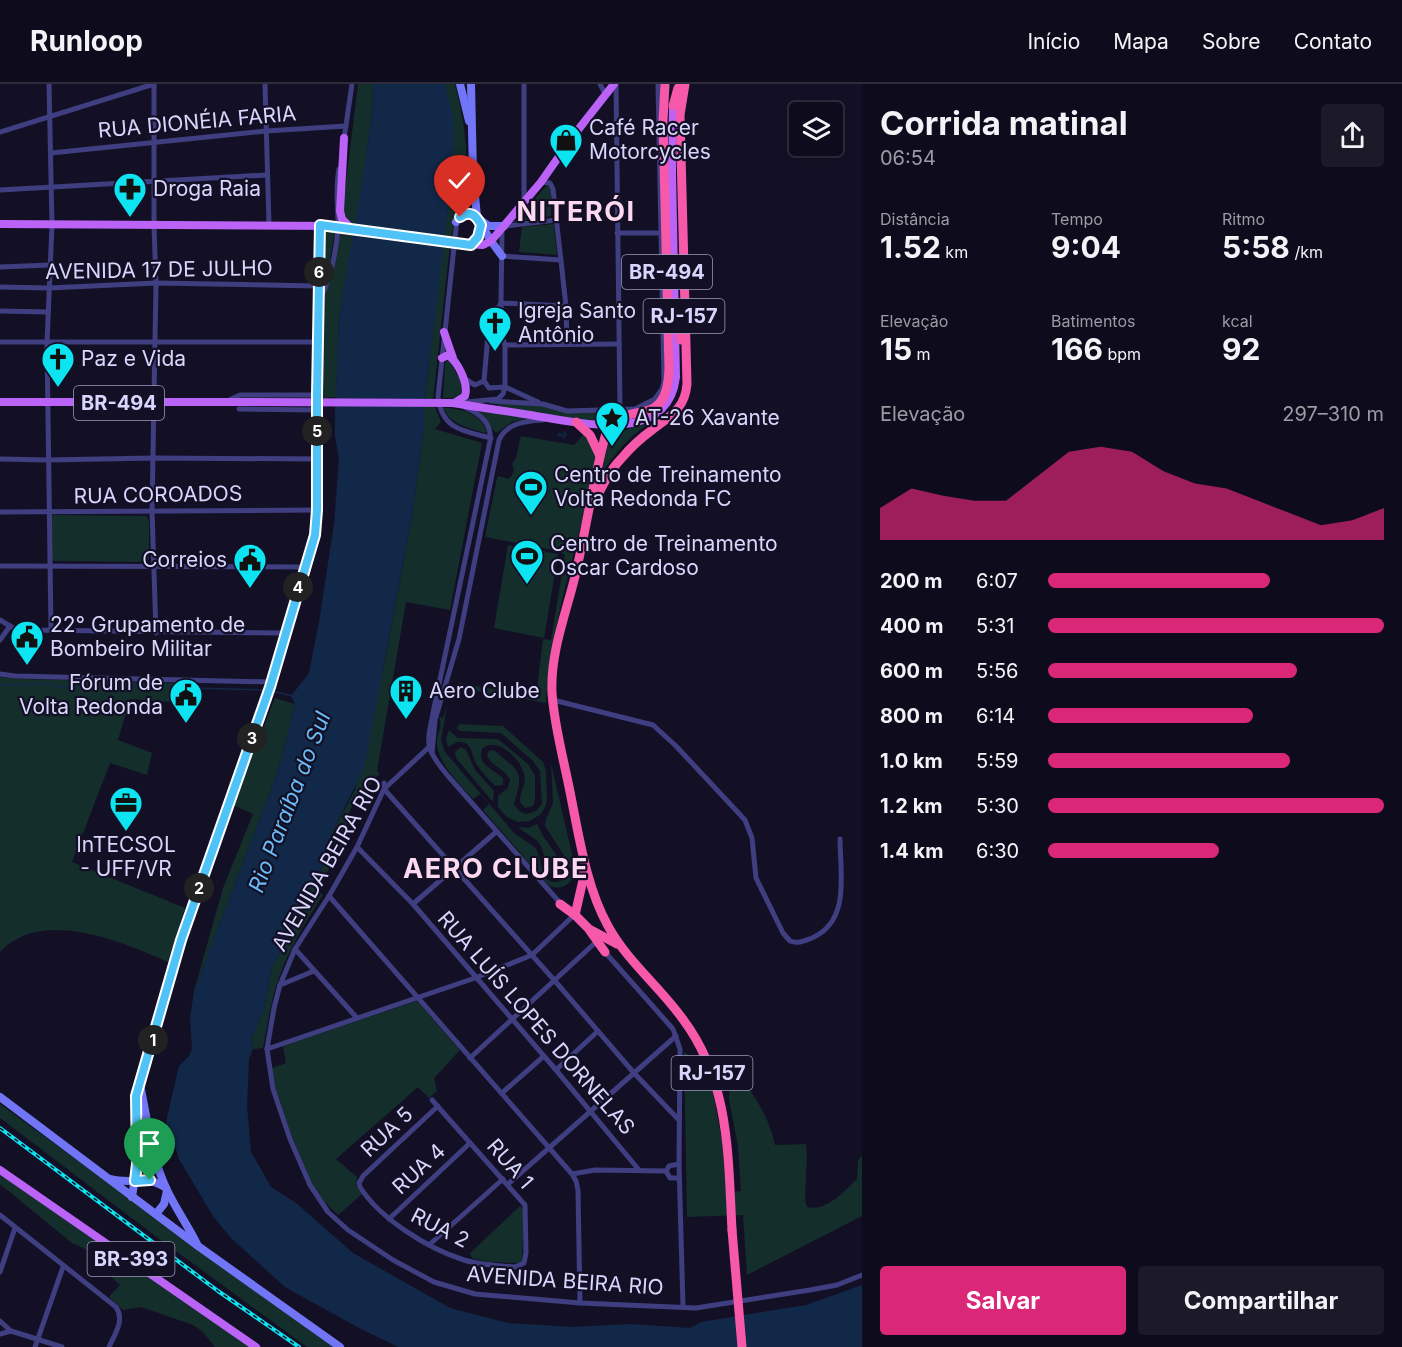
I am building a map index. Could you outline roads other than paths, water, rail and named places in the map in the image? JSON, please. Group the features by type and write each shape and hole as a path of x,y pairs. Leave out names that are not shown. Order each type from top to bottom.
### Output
{"highway":[{"name":"BR-494","path":"612,424 620,417 653,409 663,399 669,384 663,121 665,84"},
{"path":"673,106 677,84"},
{"name":"RJ-157","path":"685,84 680,115 687,389 682,405 672,416 644,436 619,461 602,486 589,512 555,652 552,679 553,700 583,852 598,906 619,945 684,1020 701,1047 711,1069 721,1102 727,1136 742,1347"},
{"path":"673,308 686,357"},
{"path":"576,422 593,439 600,461"},
{"path":"589,512 606,433 612,424"},
{"path":"574,916 583,880 583,852"},
{"path":"578,904 588,900 598,906"},
{"path":"560,904 589,930 605,952"},
{"path":"589,930 619,945"}],"main road":[{"path":"0,224 320,225 483,245 491,241 541,182 605,94 615,84"},
{"name":"BR-494","path":"457,404 576,422 629,424 649,418 663,409 670,400 676,377 673,308 673,106"},
{"path":"344,138 341,214 345,223 351,228"},
{"path":"469,245 478,237 479,221"},
{"path":"238,405 457,404 466,393 466,385 453,359 444,332"},
{"path":"442,358 448,355 453,359"},
{"name":"BR-494","path":"0,402 225,402 238,405"},
{"name":"BR-393","path":"2,1170 256,1347"}],"street":[{"path":"49,84 52,225 47,343 50,403 47,460 51,630"},
{"path":"0,132 154,84 156,283 152,511 156,633"},
{"path":"265,84 269,225"},
{"path":"318,303 328,280 335,247 338,225 336,188 352,84"},
{"path":"460,84 473,134"},
{"path":"471,84 473,174 479,221 502,256 561,260"},
{"path":"524,84 524,201"},
{"path":"600,84 605,94"},
{"path":"615,84 620,409"},
{"path":"501,303 489,323 484,381 489,388 505,387 543,404 567,411 639,408 658,396 664,381 658,84"},
{"name":"RUA DIONÉIA FARIA","path":"51,153 266,131 346,126"},
{"path":"0,190 267,174"},
{"path":"473,174 456,222 438,397 444,418 459,429 499,440"},
{"path":"541,182 552,184 566,306 567,344"},
{"path":"456,222 466,214 489,226 503,227 556,220"},
{"path":"132,1197 137,1156 135,1106 140,1083 181,940 266,700 315,535 320,225"},
{"path":"491,401 501,397 505,387 505,345 502,336 501,303 503,227"},
{"path":"617,233 661,233"},
{"path":"0,267 50,265"},
{"name":"AVENIDA 17 DE JULHO","path":"0,287 49,288 156,283 318,286"},
{"path":"501,303 566,306"},
{"path":"0,311 48,312"},
{"path":"0,342 317,342"},
{"path":"505,345 619,344"},
{"path":"462,377 475,385 484,381"},
{"path":"225,402 240,395 317,395"},
{"path":"457,404 491,401 543,404"},
{"path":"457,404 481,416 489,426 490,438 434,708 428,748 560,904"},
{"path":"238,405 317,410"},
{"path":"432,755 435,720 459,639 499,440 506,430 520,422 554,419"},
{"path":"0,459 317,459"},
{"name":"RUA COROADOS","path":"0,512 317,510"},
{"path":"0,566 304,567"},
{"path":"0,620 23,630 285,633"},
{"path":"0,640 10,626"},
{"path":"0,674 271,684"},
{"path":"553,700 650,724 661,731 745,820 752,838 756,878 783,933 790,941 801,942 819,935 834,920 841,890 840,838"},
{"name":"AVENIDA BEIRA RIO","path":"428,748 384,786 357,847 295,950 280,985 267,1049 273,1089 290,1140 310,1185 328,1212 348,1230 393,1260 434,1282 456,1290 513,1298 580,1303 712,1306 837,1285 862,1275"},
{"path":"419,757 432,755"},
{"path":"384,786 634,1073 678,1119"},
{"path":"413,904 496,831"},
{"name":"RUA LUÍS LOPES DORNELAS","path":"357,847 413,904 639,1170"},
{"path":"329,896 572,1174 578,1190 580,1303"},
{"path":"267,1049 475,978 532,955 574,916 673,1029 680,1049 678,1119 683,1306"},
{"path":"470,1058 596,942"},
{"path":"295,950 357,1018"},
{"path":"280,985 314,971"},
{"path":"556,1070 598,1031"},
{"path":"429,1245 548,1148 676,1036"},
{"path":"502,1093 544,1056"},
{"path":"140,1083 148,1132 167,1189 198,1246"},
{"path":"0,1097 198,1246 340,1347"},
{"name":"RUA 1","path":"432,1100 521,1200 526,1209 524,1263"},
{"name":"RUA 5","path":"359,1184 363,1176 438,1106"},
{"name":"RUA 4","path":"389,1219 471,1143"},
{"path":"666,1171 669,1166 679,1164"},
{"path":"572,1174 595,1170 666,1171"},
{"path":"666,1171 670,1178 679,1178"},
{"path":"109,1178 150,1180 167,1189"},
{"name":"RUA 2","path":"359,1184 389,1219 429,1245 477,1263 515,1267 524,1263"},
{"path":"156,1214 165,1204 167,1189"},
{"path":"0,1215 116,1307 120,1323 110,1347"},
{"path":"0,1272 15,1228"},
{"path":"35,1347 63,1267"},
{"path":"0,1321 11,1331 62,1347"},
{"path":"0,1334 11,1331"}],"water":[{"name":"Rio Paraíba do Sul","path":"373,84 445,84 454,121 454,159 425,399 424,429 412,516 364,769 331,834 337,839 308,893 310,898 296,914 293,927 272,967 264,1009 251,1039 253,1049 249,1059 247,1106 251,1152 271,1187 296,1203 353,1253 450,1308 508,1323 572,1327 631,1324 690,1328 701,1322 806,1305 862,1285 862,1347 398,1347 285,1287 231,1238 213,1216 179,1159 170,1138 166,1122 179,1066 189,1056 192,1049 190,1018 194,991 274,782 295,704 291,696 309,673 320,616 334,524 339,459 335,436 335,411 339,317 372,116"}],"waterway":[{"path":"563,438 566,435 564,432"},
{"path":"560,433 561,435 560,436 558,435 560,433"},
{"path":"0,685 46,684 68,688 115,686 262,690"},
{"path":"276,692 293,696"}],"railway":[{"path":"0,1128 218,1291 299,1347"}],"place":[{"name":"Café Racer Motorcycles","path":"566,169"},
{"name":"Droga Raia","path":"130,218"},
{"name":"Igreja Santo Antônio","path":"495,352"},
{"name":"Paz e Vida","path":"58,388"},
{"name":"AT-26 Xavante","path":"612,447"},
{"name":"Centro de Treinamento Volta Redonda FC","path":"531,516"},
{"name":"Centro de Treinamento Oscar Cardoso","path":"527,585"},
{"name":"Correios","path":"250,589"},
{"name":"22° Grupamento de Bombeiro Militar","path":"27,666"},
{"name":"Aero Clube","path":"406,720"},
{"name":"Fórum de Volta Redonda","path":"186,724"},
{"name":"InTECSOL - UFF/VR","path":"126,832"}],"district":[{"name":"NITERÓI","path":"576,212"},
{"name":"AERO CLUBE","path":"496,869"}]}
